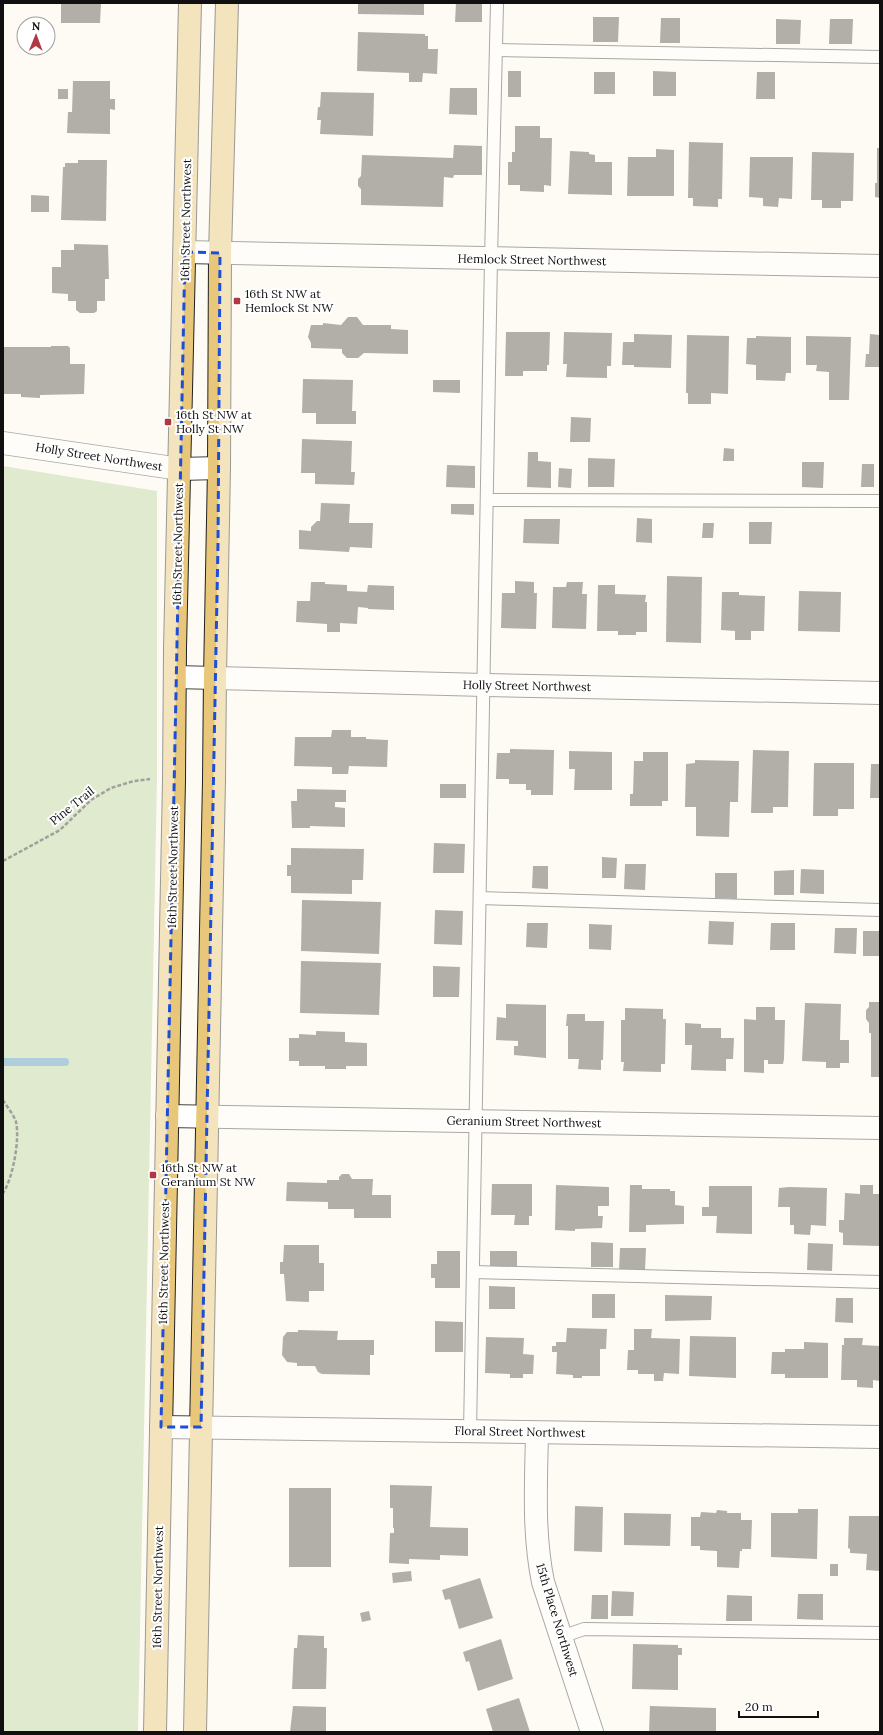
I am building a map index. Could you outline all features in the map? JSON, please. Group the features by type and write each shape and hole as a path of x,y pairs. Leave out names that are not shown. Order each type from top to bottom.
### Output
{"main road":[{"name":"16th Street Northwest","path":"155,1732 168,1116 175,676 190,3"},
{"path":"195,1732 214,788 219,468 220,252 226,3"}],"street":[{"name":"Hemlock Street Northwest","path":"185,252 491,260 880,266"},
{"name":"Holly Street Northwest","path":"3,443 180,469 219,468"},
{"name":"Holly Street Northwest","path":"175,676 485,685 880,693"},
{"name":"Geranium Street Northwest","path":"168,1116 880,1128"},
{"name":"Floral Street Northwest","path":"161,1427 880,1437"},
{"name":"15th Place Northwest","path":"537,1433 537,1552 543,1582 592,1732"}],"lane":[{"path":"470,1432 497,3"},
{"path":"496,50 880,57"},
{"path":"487,500 880,501"},
{"path":"480,898 880,910"},
{"path":"473,1272 880,1282"},
{"path":"561,1637 584,1629 880,1633"}],"path":[{"name":"Pine Trail","path":"3,863 60,830 91,800 111,788 134,781 156,779"},
{"path":"3,1100 16,1122 17,1148 3,1193"}],"highlighted area":[{"path":"185,252 220,253 218,544 201,1427 161,1427"}],"green space":[{"path":"3,466 157,491 157,779 138,1732 3,1732"}],"building":[{"path":"61,3 101,3 100,23 61,23"},
{"path":"358,3 424,3 424,15 358,14"},
{"path":"456,3 482,3 482,22 455,22"},
{"path":"593,17 619,17 618,42 593,42"},
{"path":"661,18 680,18 680,43 660,43"},
{"path":"776,19 801,20 800,44 776,44"},
{"path":"830,19 853,19 852,44 829,44"},
{"path":"358,32 425,34 425,36 428,36 428,49 438,49 437,74 423,73 422,82 409,82 409,73 357,71"},
{"path":"508,71 521,71 521,97 508,97"},
{"path":"653,71 676,72 676,96 653,96"},
{"path":"594,72 615,72 615,94 594,94"},
{"path":"757,72 775,72 775,99 756,99"},
{"path":"73,81 110,81 110,99 115,99 115,110 110,109 110,134 67,133 68,112 72,112"},
{"path":"450,88 477,88 477,115 449,114"},
{"path":"58,89 68,89 68,99 58,99"},
{"path":"321,92 374,93 373,136 320,134 321,120 317,120"},
{"path":"515,126 540,126 540,138 552,138 551,186 544,185 544,192 520,191 520,185 508,185 508,162 512,162 512,152 515,152"},
{"path":"689,142 723,143 722,199 718,199 718,207 693,206 693,198 688,198"},
{"path":"454,145 482,146 482,175 454,175 453,178 444,177 443,207 361,205 361,189 358,186 358,179 361,176 362,155 453,158"},
{"path":"877,148 880,148 880,198 875,197 875,183 877,183"},
{"path":"656,149 674,150 674,196 627,196 628,157 656,157"},
{"path":"570,151 589,152 589,154 595,155 595,162 612,162 612,195 568,194"},
{"path":"812,152 854,153 853,201 841,201 841,208 822,208 822,200 811,200"},
{"path":"750,157 793,157 792,199 779,198 778,207 763,206 763,198 749,197"},
{"path":"78,160 107,160 106,221 61,220 63,167 65,167 65,163 78,163"},
{"path":"31,195 49,196 49,212 31,212"},
{"path":"74,244 108,245 109,279 105,279 105,301 97,301 97,311 94,313 80,313 76,310 76,301 68,301 68,294 52,293 52,267 61,267 61,250 74,250"},
{"path":"348,317 357,317 363,325 391,325 391,329 408,330 408,354 364,353 358,358 347,358 342,353 342,349 311,348 311,343 308,337 311,325 323,325 323,323 341,325"},
{"path":"506,332 550,332 549,365 547,365 547,371 523,371 523,376 505,376"},
{"path":"564,332 612,333 611,366 607,366 607,378 566,377 567,364 563,364"},
{"path":"634,334 672,335 671,368 634,367 634,365 622,365 623,342 634,342"},
{"path":"870,334 880,335 880,367 865,367 866,354 869,354"},
{"path":"687,335 729,336 728,394 711,393 711,404 688,404 688,393 686,393"},
{"path":"756,336 791,337 791,373 786,373 785,381 756,380 756,365 746,364 747,338 756,338"},
{"path":"806,336 851,337 849,400 829,400 829,372 816,371 817,365 806,365"},
{"path":"68,346 70,348 70,364 85,364 84,394 40,395 40,398 21,397 21,394 3,394 3,347"},
{"path":"303,379 353,380 352,411 356,411 356,424 316,424 316,413 302,413"},
{"path":"433,380 460,380 460,393 433,392"},
{"path":"571,417 591,418 590,442 570,442"},
{"path":"302,439 352,441 351,472 355,472 354,485 315,484 315,473 301,473"},
{"path":"724,448 734,449 734,461 723,461"},
{"path":"528,452 538,452 538,461 551,462 551,488 527,487"},
{"path":"588,458 615,459 614,487 588,487"},
{"path":"802,462 824,462 823,488 802,487"},
{"path":"862,464 874,464 874,487 861,487"},
{"path":"447,465 475,466 475,488 446,487"},
{"path":"559,468 572,469 571,488 558,487"},
{"path":"321,503 350,504 349,523 373,523 372,548 350,547 349,552 299,549 299,530 311,531 311,527 317,521 320,521"},
{"path":"451,504 474,504 474,515 451,514"},
{"path":"637,518 652,519 652,543 636,542"},
{"path":"524,519 560,519 559,544 523,543"},
{"path":"749,522 772,522 771,544 749,544"},
{"path":"703,523 714,523 713,538 702,538"},
{"path":"667,576 702,577 701,643 666,642"},
{"path":"515,581 534,582 534,593 537,593 536,629 501,628 502,593 515,593"},
{"path":"311,582 347,585 347,591 367,592 368,585 394,586 394,610 358,607 357,624 340,623 340,632 327,632 327,624 296,622 297,601 310,601"},
{"path":"567,582 583,582 582,594 587,594 586,629 552,628 553,587 566,587"},
{"path":"598,585 615,585 615,594 646,595 647,632 636,632 636,635 618,635 618,631 597,631"},
{"path":"799,591 841,592 840,632 798,631"},
{"path":"722,592 739,592 739,595 765,596 764,631 751,631 751,640 735,640 735,631 721,630"},
{"path":"332,730 351,730 351,737 366,737 366,739 388,740 387,767 349,766 348,774 332,774 332,767 294,766 295,737 331,737"},
{"path":"510,749 554,750 553,795 531,795 531,790 526,790 526,784 509,784 509,779 496,779 497,753 510,753"},
{"path":"753,750 789,751 788,807 773,807 773,813 751,813"},
{"path":"569,751 612,752 612,790 574,790 575,769 569,769"},
{"path":"643,752 668,752 668,801 662,801 662,806 630,806 630,794 633,794 634,761 643,761"},
{"path":"695,760 739,761 738,802 730,802 729,837 696,836 696,807 685,807 686,764 695,763"},
{"path":"814,763 854,763 854,809 838,809 838,816 813,816"},
{"path":"871,764 880,764 880,798 870,798"},
{"path":"440,784 466,784 466,798 440,798"},
{"path":"297,789 346,790 346,802 335,802 335,807 345,808 345,827 310,826 310,828 292,828 291,801 297,801"},
{"path":"434,843 465,844 464,873 433,873"},
{"path":"291,848 364,849 363,880 352,880 352,894 291,893 291,876 287,876 287,865 291,865"},
{"path":"602,857 617,858 616,878 602,878"},
{"path":"625,864 646,864 645,890 624,889"},
{"path":"533,866 548,866 548,889 532,888"},
{"path":"801,869 824,870 824,894 800,893"},
{"path":"794,870 794,895 774,895 774,871"},
{"path":"715,873 737,873 737,899 715,898"},
{"path":"302,900 381,902 379,954 301,951"},
{"path":"435,910 463,911 462,945 434,944"},
{"path":"709,921 734,922 733,945 708,944"},
{"path":"527,923 548,923 547,948 526,947"},
{"path":"771,923 795,923 795,950 770,950"},
{"path":"589,924 612,925 611,950 589,949"},
{"path":"835,928 857,928 856,954 834,953"},
{"path":"863,931 880,931 880,956 863,956"},
{"path":"301,961 381,963 379,1015 300,1013"},
{"path":"433,966 460,967 459,997 433,997"},
{"path":"869,1002 880,1002 880,1077 871,1077 871,1033 869,1033 869,1023 866,1019 866,1010 869,1007"},
{"path":"805,1003 841,1004 840,1040 849,1040 849,1063 840,1063 840,1068 826,1068 826,1062 802,1061"},
{"path":"506,1004 546,1005 546,1058 514,1055 514,1046 518,1046 518,1041 496,1040 497,1017 506,1018"},
{"path":"756,1007 775,1007 775,1020 785,1020 783,1064 768,1064 768,1060 764,1060 764,1073 744,1072 744,1019 756,1020"},
{"path":"625,1008 663,1009 663,1019 666,1019 665,1064 661,1064 661,1072 623,1071 624,1062 621,1062 621,1020 625,1020"},
{"path":"567,1014 585,1014 585,1021 604,1021 603,1060 601,1060 601,1070 578,1069 579,1059 568,1059 568,1026 566,1026"},
{"path":"685,1023 701,1024 701,1028 721,1028 721,1038 734,1038 733,1059 726,1059 726,1071 691,1070 692,1045 685,1045"},
{"path":"316,1031 345,1032 345,1042 367,1043 367,1066 346,1066 346,1069 325,1069 325,1066 299,1066 299,1061 289,1061 289,1038 299,1038 299,1034 316,1035"},
{"path":"342,1174 349,1174 352,1179 373,1179 372,1195 391,1195 391,1218 354,1218 354,1209 328,1209 328,1202 286,1201 287,1182 327,1183 327,1180 339,1180 339,1177"},
{"path":"492,1184 532,1184 532,1216 529,1216 529,1225 514,1225 515,1215 491,1215"},
{"path":"556,1185 609,1187 609,1206 598,1206 598,1216 603,1216 602,1228 575,1229 575,1231 555,1230"},
{"path":"630,1185 642,1185 642,1189 670,1189 670,1191 675,1191 675,1205 684,1206 684,1224 646,1225 646,1232 629,1232"},
{"path":"860,1185 873,1185 873,1194 880,1194 880,1246 843,1245 843,1233 839,1232 839,1220 844,1220 845,1193 860,1194"},
{"path":"709,1186 752,1186 752,1234 716,1233 717,1216 702,1216 702,1207 709,1207"},
{"path":"779,1188 827,1188 826,1226 811,1225 810,1235 794,1234 794,1225 790,1225 790,1207 778,1207"},
{"path":"591,1242 613,1243 613,1267 591,1267"},
{"path":"808,1243 833,1244 832,1271 807,1270"},
{"path":"284,1245 319,1245 319,1263 324,1263 324,1291 309,1291 309,1302 286,1301 284,1274 280,1274 280,1262 283,1262"},
{"path":"620,1248 646,1248 645,1271 619,1271"},
{"path":"437,1251 460,1251 460,1288 435,1288 435,1278 431,1278 431,1264 437,1264"},
{"path":"490,1251 517,1251 517,1267 490,1267"},
{"path":"489,1286 515,1287 515,1309 489,1309"},
{"path":"592,1294 615,1294 615,1318 592,1318"},
{"path":"665,1295 712,1296 711,1320 665,1321"},
{"path":"836,1298 853,1298 853,1323 835,1322"},
{"path":"435,1321 463,1322 463,1352 435,1352"},
{"path":"567,1328 607,1329 606,1349 600,1349 600,1376 582,1376 582,1378 573,1378 573,1375 556,1374 557,1352 552,1352 552,1346 556,1346 556,1342 566,1342"},
{"path":"634,1329 652,1329 651,1338 680,1339 679,1374 664,1373 663,1381 654,1381 654,1374 638,1374 638,1370 627,1370 628,1350 634,1350"},
{"path":"298,1330 338,1331 337,1340 374,1340 374,1355 370,1355 370,1375 322,1374 318,1372 315,1366 297,1366 297,1363 287,1362 282,1355 283,1337 287,1332 298,1332"},
{"path":"690,1336 736,1337 736,1378 689,1376"},
{"path":"486,1337 524,1338 523,1354 534,1355 533,1374 523,1374 523,1378 510,1378 510,1374 485,1373"},
{"path":"844,1338 863,1338 862,1345 880,1346 880,1381 873,1380 873,1388 857,1387 857,1380 841,1380 842,1345 844,1345"},
{"path":"804,1342 828,1343 828,1378 785,1378 785,1374 771,1374 772,1352 785,1352 785,1349 804,1349"},
{"path":"390,1485 432,1486 430,1527 468,1528 468,1556 440,1555 440,1560 409,1559 409,1564 389,1563 390,1533 394,1533 393,1508 390,1508"},
{"path":"289,1488 331,1488 331,1567 289,1567"},
{"path":"575,1506 603,1507 602,1552 574,1551"},
{"path":"798,1509 818,1509 817,1559 771,1557 771,1513 798,1513"},
{"path":"717,1510 727,1511 727,1513 741,1513 741,1520 752,1520 751,1549 742,1549 742,1551 740,1551 739,1568 717,1567 717,1551 700,1550 700,1546 691,1546 691,1517 700,1517 701,1512 716,1513"},
{"path":"624,1513 671,1514 670,1546 624,1545"},
{"path":"849,1516 880,1516 880,1571 866,1570 867,1554 850,1553 850,1549 848,1548"},
{"path":"830,1564 838,1564 838,1576 830,1576"},
{"path":"411,1571 412,1581 393,1583 392,1573"},
{"path":"480,1578 493,1618 459,1629 450,1599 445,1600 442,1590"},
{"path":"612,1591 634,1592 633,1616 611,1616"},
{"path":"798,1594 823,1594 823,1620 797,1619"},
{"path":"592,1595 608,1595 608,1619 591,1619"},
{"path":"727,1595 752,1596 752,1621 726,1621"},
{"path":"369,1611 371,1620 362,1622 360,1613"},
{"path":"298,1635 324,1636 324,1648 327,1648 326,1689 292,1689 294,1648 297,1648"},
{"path":"501,1639 513,1679 478,1691 469,1661 466,1662 463,1652"},
{"path":"633,1644 678,1645 678,1648 682,1648 682,1655 678,1655 678,1690 632,1689"},
{"path":"519,1698 530,1732 493,1732 486,1709"},
{"path":"293,1706 326,1707 326,1732 290,1732"},
{"path":"650,1706 716,1708 716,1732 649,1732"}],"waterway":[{"path":"3,1062 65,1062"}],"place":[{"name":"16th St NW at Hemlock St NW","path":"237,301"},
{"name":"16th St NW at Holly St NW","path":"168,422"},
{"name":"16th St NW at Geranium St NW","path":"153,1175"}]}
